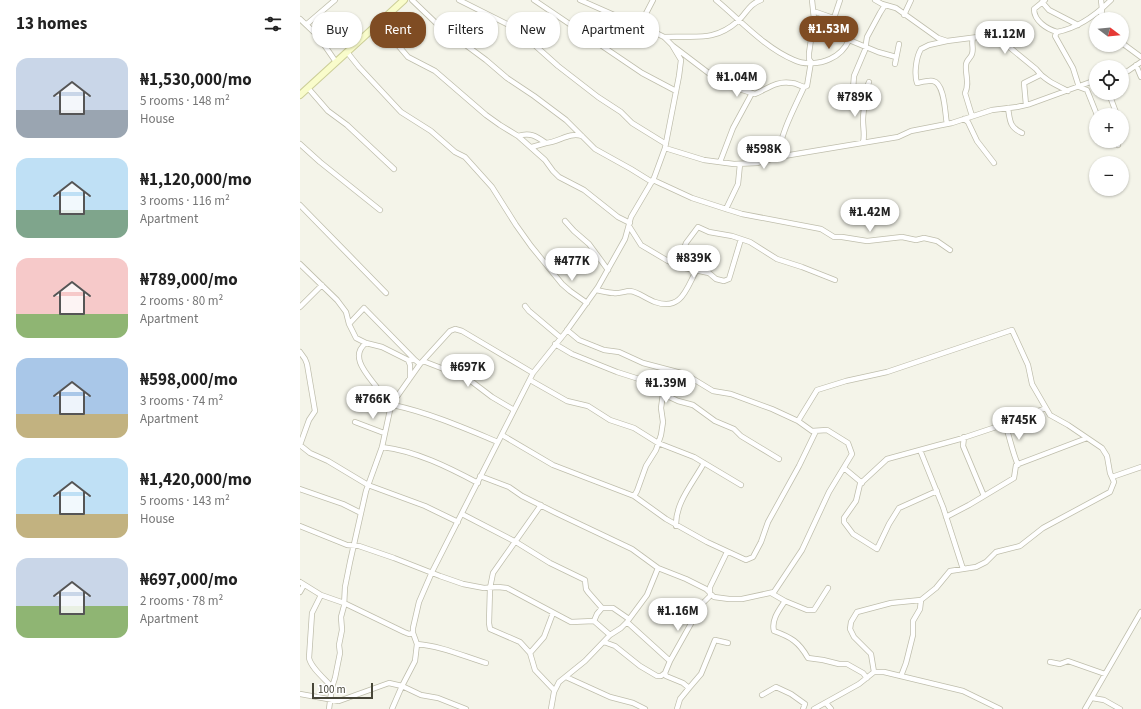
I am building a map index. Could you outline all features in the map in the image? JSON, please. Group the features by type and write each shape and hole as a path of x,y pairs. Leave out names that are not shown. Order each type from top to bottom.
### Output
{"street":[{"path":"307,24 335,0"},
{"path":"391,12 404,0"},
{"path":"412,0 436,23 468,46 507,78 566,120 595,149 653,181 692,198 742,214 821,230 834,237 867,241 902,237 916,240 924,238 937,241 950,250"},
{"path":"459,0 520,32 558,66 598,97 621,112 632,123 666,146 698,159 720,162 740,164 757,163 778,156 898,137 920,128 947,124 992,110 1026,105 1089,83"},
{"path":"534,0 642,73 676,91"},
{"path":"580,0 607,12"},
{"path":"647,12 653,0"},
{"path":"716,0 768,45 796,61 820,63 837,56 849,40"},
{"path":"664,37 715,36 727,30 740,20 752,4 760,0"},
{"path":"778,156 779,144 804,87 808,86 811,62 808,53 814,20 812,0"},
{"path":"834,18 840,0"},
{"path":"875,0 896,8 938,38 947,41"},
{"path":"904,15 911,0"},
{"path":"1100,0 1102,10"},
{"path":"1078,25 1049,10 1044,1 1034,9 1034,14 1037,19 1049,30 1057,32 1065,31 1078,25 1086,21 1102,10 1111,0"},
{"path":"863,143 863,119 865,106 864,99 860,92 853,89 854,76 865,50 867,37 885,5"},
{"path":"813,11 834,18 846,28 845,37 849,40 878,52 896,57"},
{"path":"300,19 318,36 336,62"},
{"path":"300,95 370,31"},
{"path":"947,124 944,98 938,84 931,80 917,83 916,79 916,62 921,49 947,41 978,37 981,32 988,32 997,37 1036,69 1040,75 1055,85 1068,91"},
{"path":"1057,32 1055,36 1073,68 1079,87"},
{"path":"659,34 722,84 752,93 756,93 770,86 781,83 792,83 804,87"},
{"path":"972,116 965,93 968,88 966,66 967,61 972,54 973,49 971,46 973,38"},
{"path":"895,64 899,44"},
{"path":"672,45 681,60"},
{"path":"401,48 408,56 435,71 500,126 518,136 532,147 559,177 584,190 629,225 641,245 668,261 696,271 708,273 716,279 724,281 729,279 741,239"},
{"path":"1129,48 1141,57"},
{"path":"347,52 381,92 401,112 431,131 455,152 465,157 492,187 531,246 562,284 587,303"},
{"path":"392,709 415,661 417,644 413,633 419,602 432,572 533,373 596,290 625,239 632,217 653,181 666,146 681,60 685,55"},
{"path":"1129,70 1141,62"},
{"path":"1136,65 1141,77"},
{"path":"1026,105 1024,83 1040,75"},
{"path":"860,92 867,87 869,82"},
{"path":"1079,87 1087,90 1094,108"},
{"path":"308,88 328,111 347,125 394,169"},
{"path":"720,162 733,128 752,93"},
{"path":"1008,108 1010,122 1014,130 1022,133"},
{"path":"964,119 968,122 977,141 994,163"},
{"path":"518,136 529,134 534,135 546,143"},
{"path":"532,147 558,141 573,134 582,136"},
{"path":"300,144 380,210"},
{"path":"726,209 738,184 740,164"},
{"path":"300,205 386,293"},
{"path":"566,221 574,231 589,244 608,270"},
{"path":"678,265 686,243 698,227 709,232 741,239 757,246 777,259 835,280"},
{"path":"300,264 337,300 346,312 349,324 356,338 366,343 382,347 408,360 415,360"},
{"path":"596,290 615,293 629,291 640,294 656,302 670,305 679,302 696,271"},
{"path":"300,307 322,285"},
{"path":"525,306 561,338"},
{"path":"349,324 364,308 415,360 467,378 492,397 514,410"},
{"path":"329,709 340,653 339,645 342,630 341,617 345,587 354,545 368,485 382,447 384,433 396,398 422,363 450,331 455,329 462,331 533,373"},
{"path":"480,476 509,487 522,496 632,549 658,568 686,579 710,592 714,597 742,599 774,592 802,550 830,492 852,454 848,443 827,430 812,431 798,421 731,394 713,390 685,374 644,363 618,352 604,350 579,340 567,330"},
{"path":"798,421 817,390 846,381 887,372 1012,330 1028,365 1032,384 1050,415 1102,448 1107,456 1114,482 1110,492 1043,528 1020,546 996,552 986,562 976,567 950,571 936,588 921,600 890,603 857,612 853,617 850,629 854,637 871,654 874,672"},
{"path":"366,343 359,350 359,362 378,389"},
{"path":"555,344 572,354 639,379 678,401 693,405 715,421 734,428 741,436 779,459"},
{"path":"300,352 307,364 315,411 309,420 300,445 310,454 328,461 368,485 425,506 458,522"},
{"path":"408,360 410,364 410,379"},
{"path":"657,389 660,382 670,371"},
{"path":"530,380 567,401 588,406 610,420 634,428 658,443 694,457 741,485"},
{"path":"634,496 646,466 656,450 663,422 661,408 664,394"},
{"path":"393,405 432,415 458,424 498,442"},
{"path":"937,491 899,508 889,524 877,549 853,534 844,522 844,518 856,500 862,483 887,460 1005,424 1046,408"},
{"path":"355,422 384,433"},
{"path":"1005,424 1012,451 1018,465"},
{"path":"502,435 553,465 634,496 676,526 746,560 753,557 761,542 768,522 799,466 816,431"},
{"path":"964,437 963,446 984,496"},
{"path":"946,517 1014,478 1016,466 1087,438"},
{"path":"382,447 406,452 429,460 455,470 478,482"},
{"path":"920,450 937,491 963,569"},
{"path":"676,526 678,511 687,491 704,464"},
{"path":"1112,477 1141,467"},
{"path":"844,468 862,483"},
{"path":"300,489 337,502 361,513"},
{"path":"541,505 493,573 490,588 490,629 516,639 530,653 535,670 554,690"},
{"path":"462,514 516,542 550,563 583,578 585,580 588,592 602,608 613,608 628,620 670,661"},
{"path":"300,526 347,545 354,545 394,558 463,584 479,588 507,588 574,623 594,621 610,635"},
{"path":"604,642 616,646 640,666 657,676 665,674 670,661 702,604 710,596 710,587 727,552"},
{"path":"551,709 554,690 559,682 566,678 610,635 621,628 628,620 647,595 658,568"},
{"path":"300,592 302,584 321,595 344,603 404,632 409,634 413,633"},
{"path":"771,593 785,601 808,610 814,610 828,588"},
{"path":"321,595 312,613 308,658 310,664 332,688"},
{"path":"901,676 913,635 913,621 920,609 921,600"},
{"path":"785,601 776,615 773,627 774,631 785,635 800,646 808,658 839,664 847,664 863,674 866,678"},
{"path":"594,621 602,608"},
{"path":"1085,709 1141,612"},
{"path":"530,653 544,637 553,613"},
{"path":"677,709 680,699 701,674 715,640 728,643"},
{"path":"417,644 443,648 486,663"},
{"path":"1050,662 1060,664 1068,660 1105,674"},
{"path":"814,709 859,684 874,672 884,672 963,691 1000,709"},
{"path":"665,674 666,676 683,683 689,688"},
{"path":"566,678 610,697 633,703 644,709"},
{"path":"300,694 345,700 389,683 402,686 466,709"},
{"path":"762,695 776,688 791,694 805,704 804,709"},
{"path":"1092,698 1104,700 1120,709"},
{"path":"826,703 831,709"}]}
